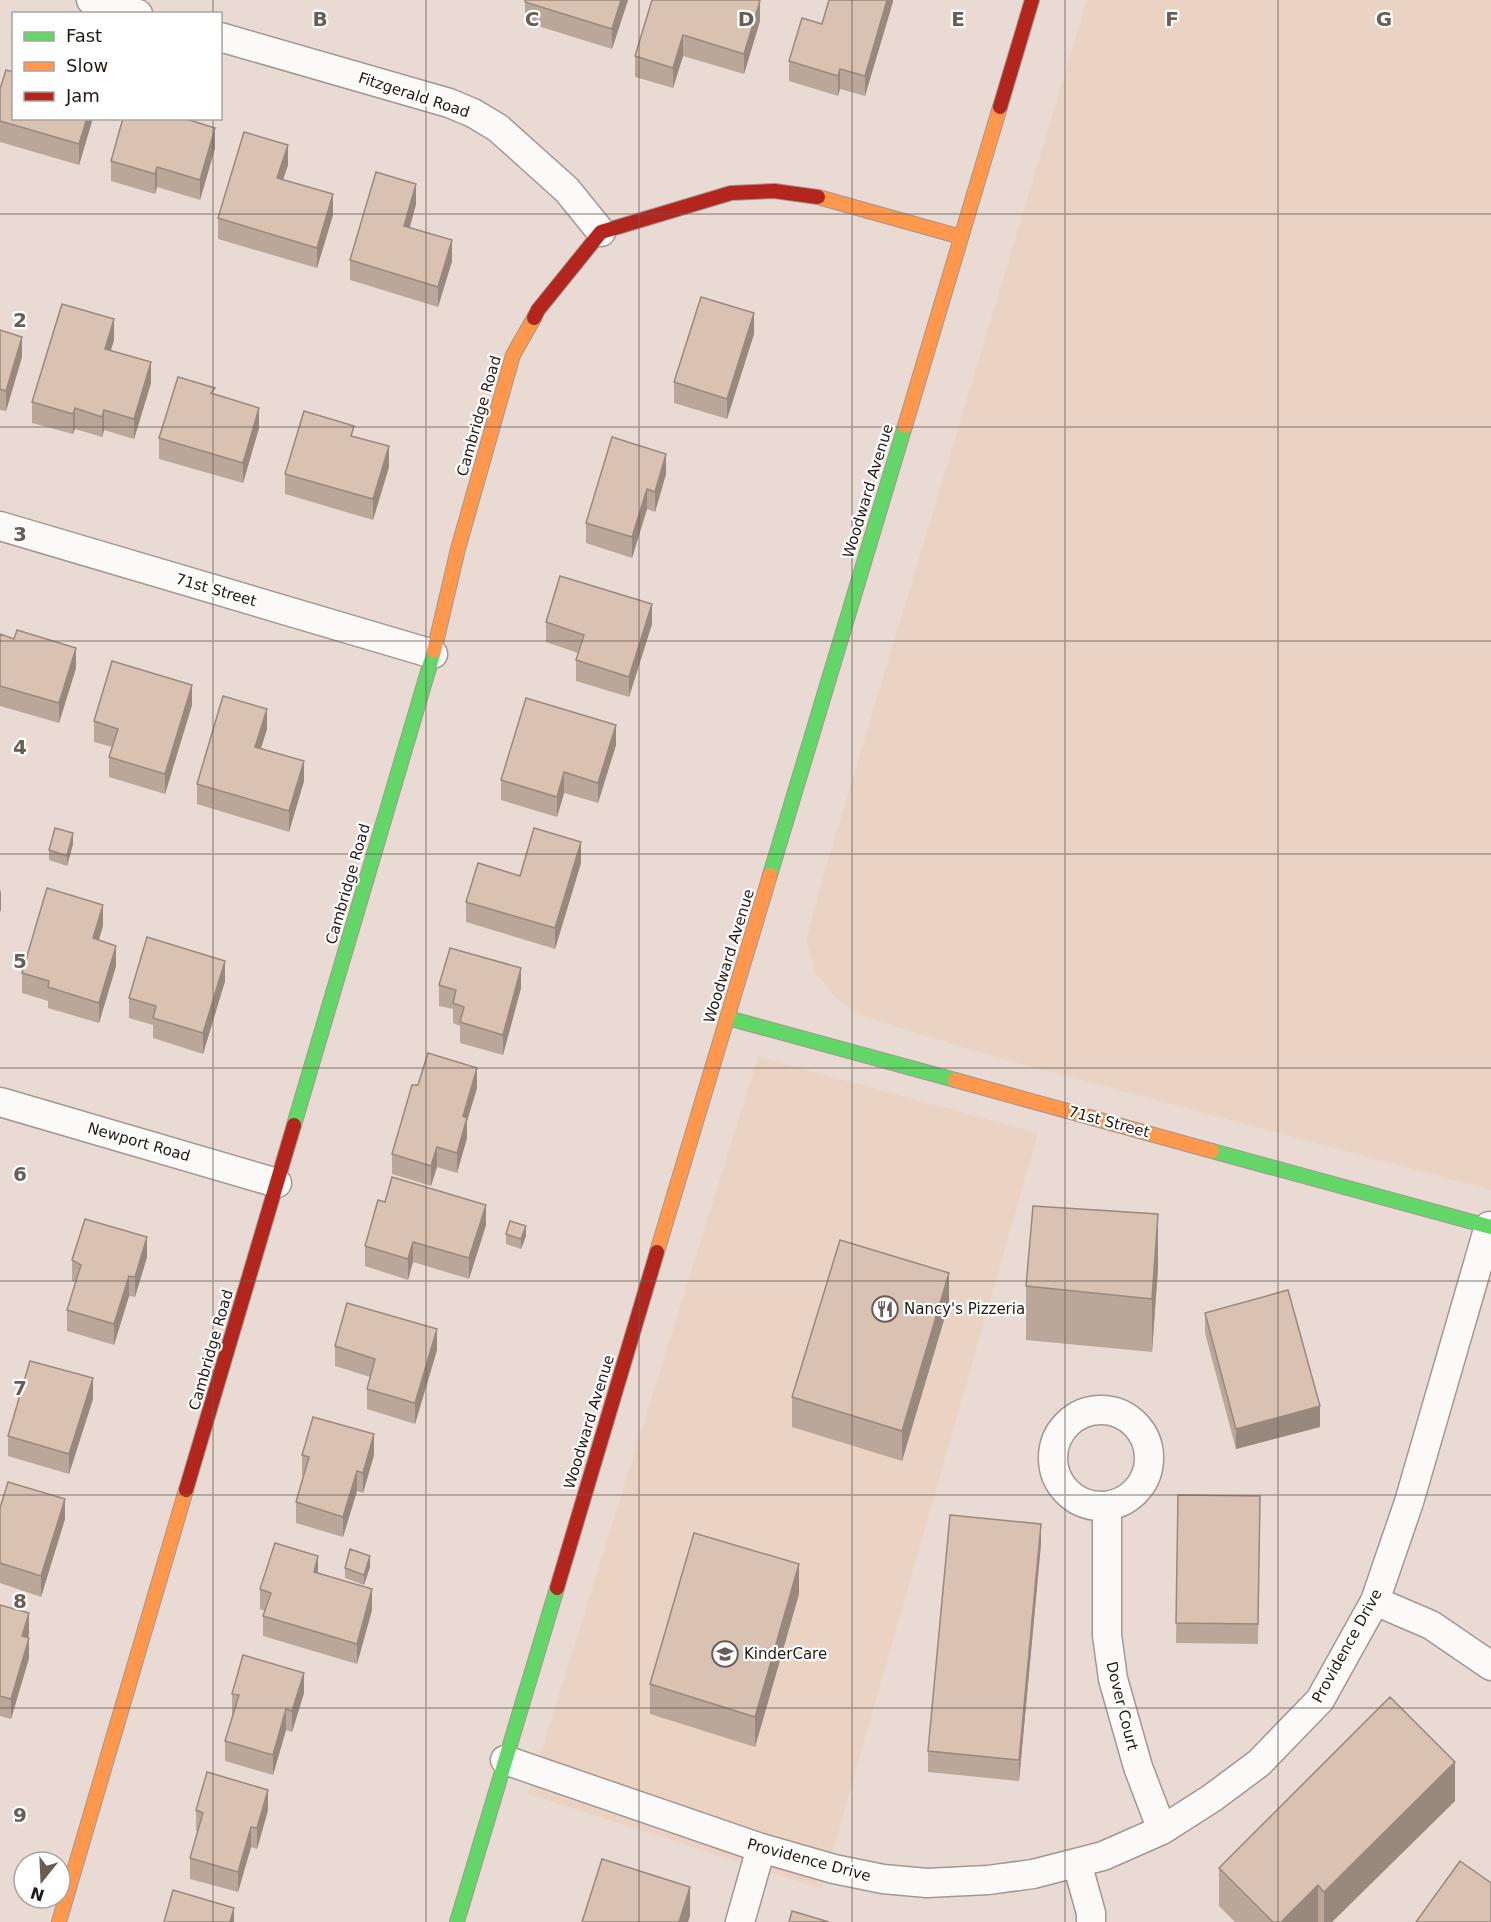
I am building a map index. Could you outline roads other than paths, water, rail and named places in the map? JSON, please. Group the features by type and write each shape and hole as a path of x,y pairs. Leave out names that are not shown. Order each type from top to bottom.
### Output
{"street":[{"path":"91,0 131,12"},
{"name":"Woodward Avenue","path":"457,1922 1032,0"},
{"name":"Fitzgerald Road","path":"222,38 449,103 473,113 498,128 567,190 601,232"},
{"path":"601,232 731,194 774,191 818,197 961,237"},
{"name":"Cambridge Road","path":"59,1922 433,654 458,549 513,355 538,310 601,232"},
{"name":"71st Street","path":"0,526 433,654"},
{"name":"71st Street","path":"728,1018 1490,1226"},
{"name":"Newport Road","path":"0,1101 277,1183"},
{"name":"Providence Drive","path":"506,1760 762,1848 844,1871 883,1879 927,1883 988,1880 1033,1874 1103,1856 1162,1830 1212,1798 1259,1763 1320,1700 1375,1601 1409,1502 1490,1226"},
{"name":"Dover Court","path":"1107,1506 1107,1635 1113,1679 1138,1767 1162,1830"},
{"path":"1375,1601 1431,1625 1491,1666"},
{"path":"740,1922 762,1848"},
{"path":"1077,1863 1091,1922"}],"place":[{"name":"Nancy's Pizzeria","path":"885,1309"},
{"name":"KinderCare","path":"725,1654"}]}
